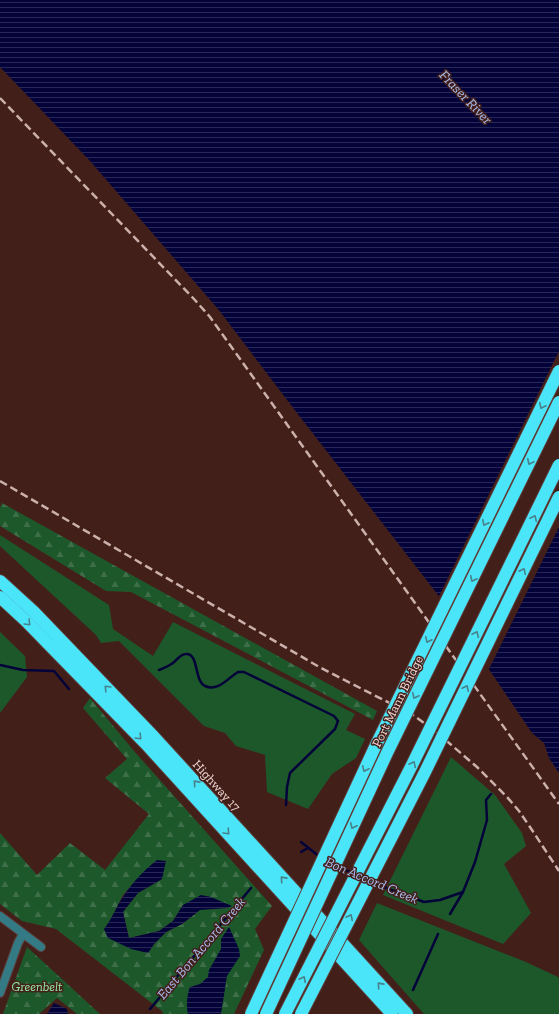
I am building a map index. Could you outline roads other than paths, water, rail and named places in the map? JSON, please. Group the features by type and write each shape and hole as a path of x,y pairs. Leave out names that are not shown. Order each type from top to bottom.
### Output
{"highway":[{"path":"251,1014 375,747 559,371"},
{"name":"Port Mann Bridge","path":"266,1014 388,753 559,402"},
{"path":"285,1014 412,765 559,465"},
{"path":"301,1014 425,772 559,497"},
{"name":"Highway 17","path":"0,580 34,612 154,737 407,1014"},
{"name":"Highway 17","path":"0,596 146,744 392,1014"}],"street":[{"path":"0,916 41,947"},
{"path":"0,993 18,943 24,934"}],"water":[{"name":"Fraser River","path":"0,0 559,0 559,773 549,758 544,743 532,733 445,604 218,309 90,161 0,67"},
{"path":"157,860 166,861 162,879 138,893 123,912 129,938 159,931 173,921 183,905 201,895 211,897 232,906 227,908 200,910 182,924 166,932 154,944 148,953 131,949 108,938 104,929 130,887 143,872"},
{"path":"229,927 239,949 240,956 227,976 221,1014 188,1014 187,1000 190,987 200,984 208,977 209,970 221,949 221,939"},
{"path":"54,1003 67,1009 68,1014 47,1014"}],"waterway":[{"name":"Bon Accord Creek","path":"159,670 171,664 182,655 190,655 195,662 199,679 205,686 219,686 238,672 244,672 334,716 338,721 335,729 290,773 287,787 286,805"},
{"name":"Bon Accord Creek","path":"0,665 23,670 54,671 69,689"},
{"name":"Bon Accord Creek","path":"373,883 424,902 440,900 463,892 475,862 487,820 486,800 491,794"},
{"name":"Bon Accord Creek","path":"301,842 320,857"},
{"name":"East Bon Accord Creek","path":"301,852 308,848"},
{"name":"Bon Accord Creek","path":"338,867 352,873"},
{"name":"East Bon Accord Creek","path":"150,1009 251,888"},
{"path":"450,914 463,892"},
{"path":"413,990 438,934"}],"railway":[{"path":"0,98 210,317 559,804"},
{"path":"0,481 321,668 413,715 435,731 477,767 507,797 519,811 559,871"}],"park label":[{"name":"Greenbelt","path":"37,986"}]}
